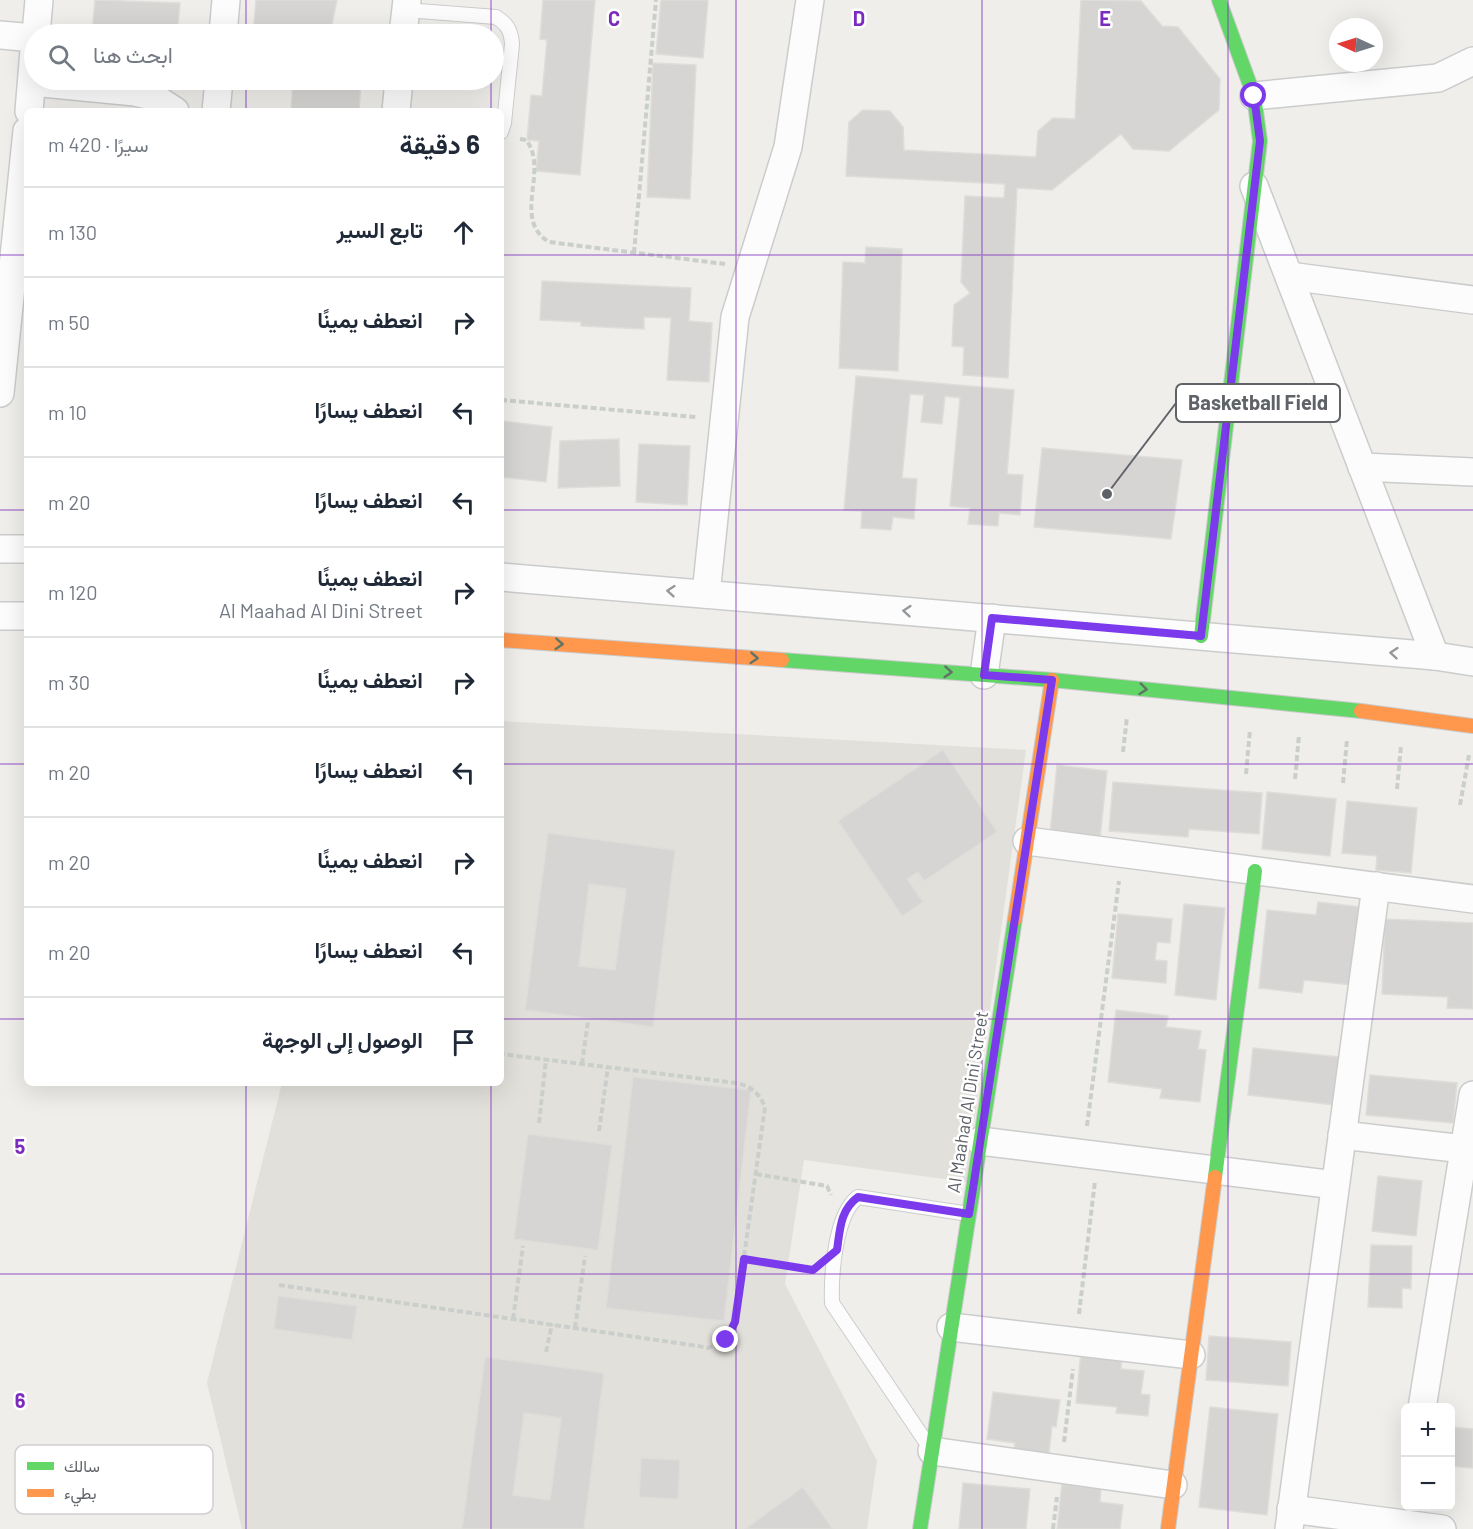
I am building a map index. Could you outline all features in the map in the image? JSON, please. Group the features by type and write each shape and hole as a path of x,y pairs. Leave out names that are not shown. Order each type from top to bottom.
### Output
{"street":[{"path":"36,24 39,0"},
{"path":"224,24 226,0"},
{"path":"706,594 735,317 788,147 810,0"},
{"path":"1201,636 1260,141 1254,96 1219,0"},
{"path":"0,35 24,36"},
{"path":"1254,96 1438,78 1473,61"},
{"path":"29,108 31,90"},
{"path":"114,90 152,96 170,108"},
{"path":"216,108 218,90"},
{"path":"396,108 398,90"},
{"path":"0,393 11,188 24,142"},
{"path":"1254,186 1435,656"},
{"path":"1289,276 1473,300"},
{"path":"1362,467 1473,471"},
{"path":"0,549 24,549"},
{"path":"504,576 1435,656 1473,662"},
{"path":"0,616 24,616"},
{"path":"984,675 992,618"},
{"path":"504,640 1052,680 1350,709 1473,726"},
{"name":"Al Maahad Al Dini Street","path":"920,1529 1052,680"},
{"path":"1027,841 1473,899"},
{"path":"1168,1529 1255,871"},
{"path":"1376,886 1290,1519 1404,1515 1442,1529"},
{"path":"1423,1403 1465,1192 1464,1149 1473,1095"},
{"path":"1342,1135 1464,1149"},
{"path":"980,1141 1335,1185"},
{"path":"951,1327 1191,1355"},
{"path":"932,1451 1173,1485"}],"lane":[{"path":"405,15 496,17 506,23 511,33 512,44 504,123"},
{"path":"932,1451 832,1303 842,1217 851,1202 858,1197 969,1214"}],"path":[{"path":"634,253 656,0"},
{"path":"518,139 526,140 532,148 531,216 533,227 539,237 549,242 750,267"},
{"path":"504,400 724,420"},
{"path":"1246,774 1253,699"},
{"path":"1295,779 1302,704"},
{"path":"1343,783 1350,709"},
{"path":"1397,789 1404,715"},
{"path":"1460,805 1469,752"},
{"path":"1083,1154 1123,854"},
{"path":"582,1064 588,1021"},
{"path":"279,1285 708,1348 726,1340 735,1322 765,1107 754,1090 736,1083 504,1054"},
{"path":"539,1123 546,1060"},
{"path":"600,1131 608,1067"},
{"path":"756,1174 827,1186 842,1217"},
{"path":"513,1319 523,1246"},
{"path":"744,1259 813,1270 837,1250"},
{"path":"575,1328 585,1256"},
{"path":"546,1352 552,1324"}],"shaded area":[{"path":"504,721 1026,750 966,1182 804,1160 785,1284 877,1461 867,1529 242,1529 207,1383 281,1086 504,1086"}],"building":[{"path":"95,0 180,3 178,24 93,24"},
{"path":"256,0 337,0 332,24 254,24"},
{"path":"543,0 595,0 580,175 536,171 539,141 527,140 531,95 542,96 547,40 540,39"},
{"path":"661,0 708,0 703,58 656,54"},
{"path":"1081,0 1141,1 1162,26 1178,27 1220,79 1219,110 1169,151 1133,149 1121,134 1052,190 1017,188 1008,378 963,375 964,347 952,346 954,305 970,293 961,282 965,196 1004,198 1005,184 846,176 849,122 863,110 890,111 903,127 904,150 1036,157 1038,131 1053,118 1075,119"},
{"path":"653,63 696,65 690,199 647,197"},
{"path":"292,90 360,90 359,108 291,108"},
{"path":"866,247 902,249 898,371 839,368 843,262 865,263"},
{"path":"542,281 691,288 689,321 712,323 709,382 667,380 671,318 644,317 644,329 581,326 581,322 540,320"},
{"path":"856,376 1014,390 1007,474 1023,475 1020,515 999,513 998,526 968,524 970,508 950,506 960,398 945,396 942,424 921,422 924,395 910,394 902,478 917,479 914,519 893,517 891,530 861,528 862,511 844,510"},
{"path":"504,421 552,427 546,482 504,477"},
{"path":"619,439 620,486 558,488 560,441"},
{"path":"639,444 690,446 687,505 636,502"},
{"path":"1042,448 1182,460 1171,539 1034,527"},
{"path":"943,750 997,832 924,881 918,872 907,879 923,902 902,916 838,821"},
{"path":"1057,765 1107,771 1100,839 1050,833"},
{"path":"1113,782 1262,793 1259,834 1189,829 1188,837 1109,831"},
{"path":"1267,792 1336,799 1330,856 1262,849"},
{"path":"1347,801 1417,808 1411,873 1376,870 1377,856 1342,853"},
{"path":"548,833 675,850 653,1027 525,1010","holes":["589,884 626,889 615,970 579,966"]},
{"path":"1318,902 1361,907 1352,985 1304,980 1302,993 1259,988 1267,910 1316,915"},
{"path":"1184,904 1225,908 1216,1000 1175,995"},
{"path":"1118,914 1172,919 1170,943 1157,942 1155,960 1167,961 1166,983 1112,978"},
{"path":"1385,919 1473,923 1473,1009 1447,1008 1448,997 1382,994"},
{"path":"1116,1010 1168,1016 1166,1027 1201,1031 1198,1049 1206,1050 1200,1102 1160,1098 1162,1089 1108,1082"},
{"path":"1253,1048 1339,1057 1334,1105 1248,1095"},
{"path":"1370,1075 1457,1083 1453,1123 1366,1115"},
{"path":"633,1077 751,1090 724,1321 606,1308"},
{"path":"528,1134 612,1145 598,1250 514,1239"},
{"path":"1378,1176 1422,1181 1416,1236 1372,1231"},
{"path":"1371,1245 1412,1246 1411,1289 1402,1288 1402,1308 1368,1307"},
{"path":"278,1296 357,1306 352,1340 274,1329"},
{"path":"1209,1336 1291,1342 1288,1386 1206,1380"},
{"path":"1081,1351 1122,1356 1121,1369 1144,1371 1141,1394 1150,1395 1148,1416 1116,1413 1117,1407 1076,1403"},
{"path":"485,1357 604,1373 584,1529 462,1529","holes":["524,1413 561,1418 550,1500 513,1495"]},
{"path":"993,1392 1060,1400 1056,1427 1052,1426 1048,1462 1013,1458 1015,1443 987,1439"},
{"path":"1210,1407 1278,1414 1267,1515 1199,1507"},
{"path":"1455,1427 1473,1429 1473,1468 1455,1466"},
{"path":"641,1458 680,1460 678,1499 639,1497"},
{"path":"963,1483 1030,1489 1026,1529 959,1529"},
{"path":"1062,1484 1101,1489 1100,1502 1123,1505 1120,1529 1057,1529"},
{"path":"803,1487 833,1529 745,1529"}],"traffic: fast":[{"path":"1201,636 1260,141 1254,96 1219,0"},
{"path":"782,660 1052,680 1361,711"},
{"path":"1215,1177 1255,871"},
{"path":"920,1529 1015,919"}],"traffic: slow":[{"path":"504,640 782,660"},
{"path":"1015,919 1052,680"},
{"path":"1361,711 1473,726"},
{"path":"1168,1529 1215,1177"}],"place":[{"name":"Basketball Field","path":"1107,494"}],"route":[{"path":"726,1340 735,1322 744,1259 813,1270 837,1250 845,1209 858,1197 969,1214 1052,680 984,675 992,618 1201,636 1260,141 1254,96"}]}
